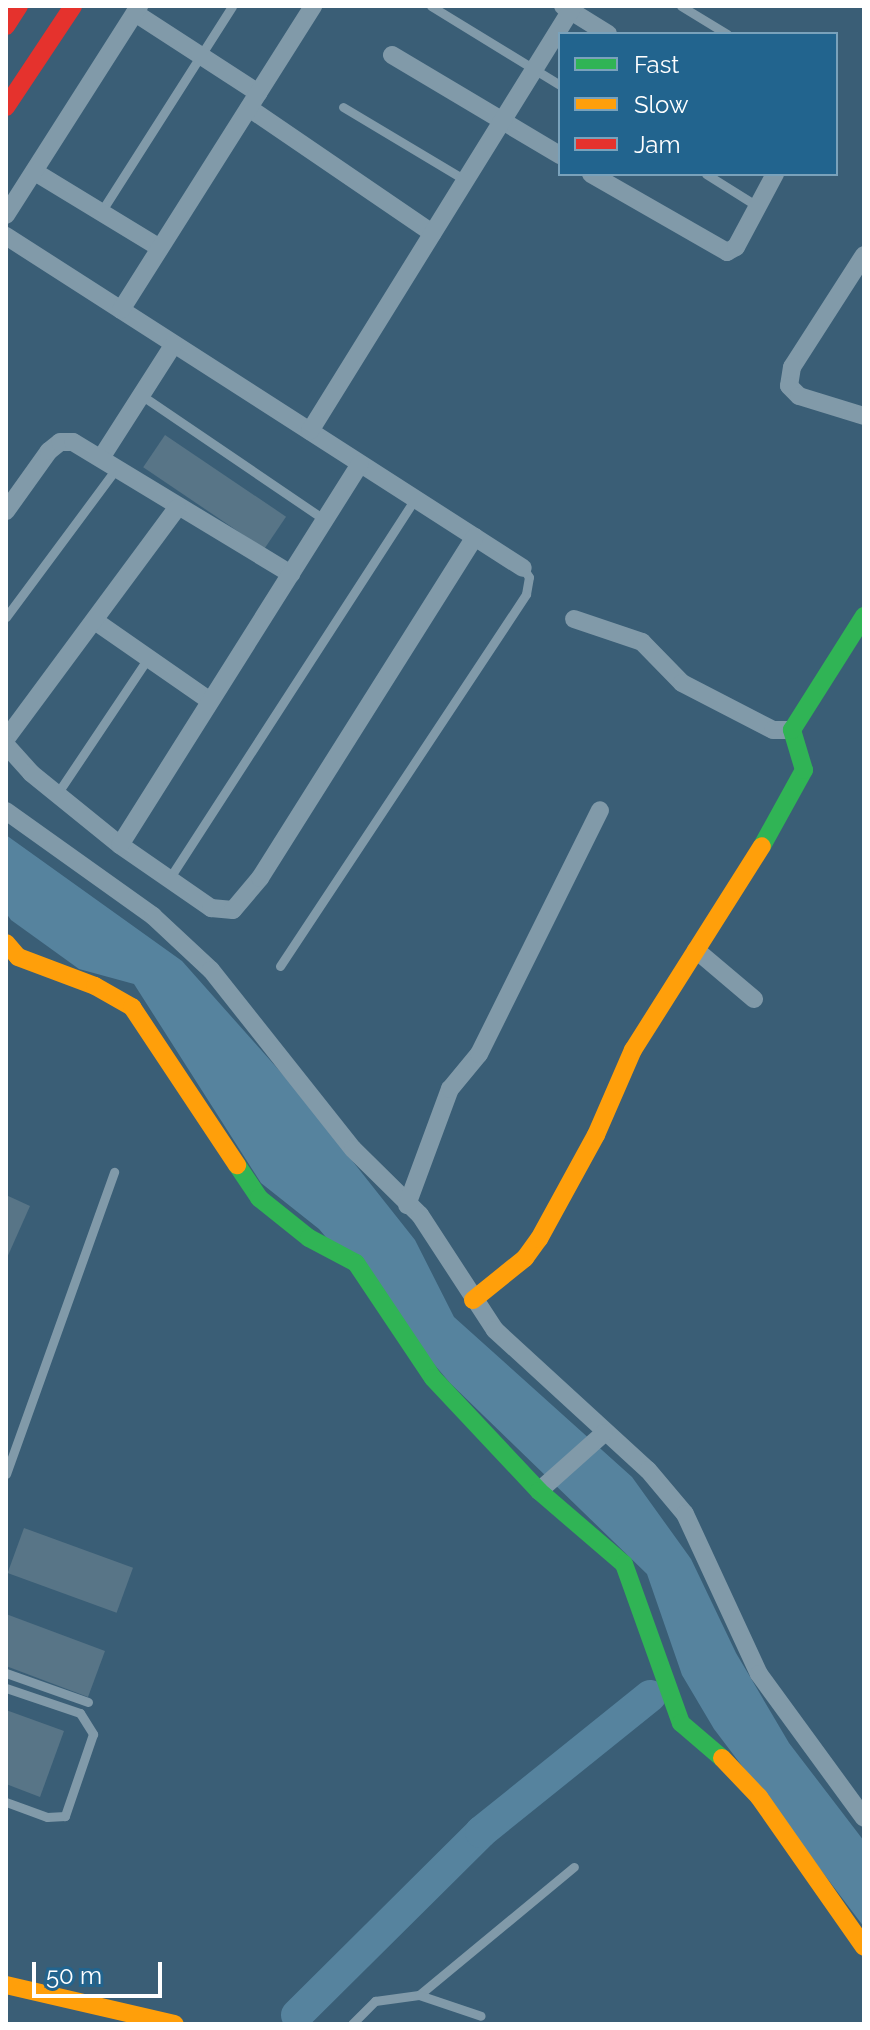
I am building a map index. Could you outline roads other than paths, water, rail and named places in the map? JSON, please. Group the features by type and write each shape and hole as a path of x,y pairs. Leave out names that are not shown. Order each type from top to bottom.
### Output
{"main road":[{"path":"6,107 73,6"},
{"path":"6,26 17,7"},
{"path":"473,1300 525,1258 539,1239 596,1135 633,1050 801,781 804,770 792,730 864,616"},
{"path":"6,943 18,957 95,986 132,1007 259,1198 309,1238 356,1263 427,1370 624,1564 681,1723 705,1739 759,1797 864,1947"},
{"path":"6,1978 125,2012"},
{"path":"6,1985 175,2024"}],"street":[{"path":"121,310 313,6"},
{"path":"310,431 569,8 605,32"},
{"path":"6,215 137,9 432,233"},
{"path":"392,55 558,154"},
{"path":"35,172 160,248"},
{"path":"594,176 727,252 736,247 774,176"},
{"path":"6,236 523,568"},
{"path":"864,255 792,367 789,386 811,401 864,416"},
{"path":"101,458 174,344"},
{"path":"6,511 60,442 73,442 177,508 291,574"},
{"path":"120,845 360,464"},
{"path":"6,739 177,508"},
{"path":"6,745 57,794 120,845 211,908 224,911 242,902 475,537"},
{"path":"574,619 642,642 682,683 773,730 792,730"},
{"path":"95,621 210,701"},
{"path":"407,1205 450,1089 479,1054 600,810"},
{"path":"6,811 181,940 235,998 353,1149 435,1235 473,1300 531,1367 599,1437 648,1470 685,1514 759,1674 864,1818"},
{"path":"696,950 754,999"},
{"path":"543,1487 599,1437"}],"lane":[{"path":"100,213 232,6"},
{"path":"431,6 558,84"},
{"path":"681,6 724,32"},
{"path":"343,107 465,180"},
{"path":"709,176 757,206"},
{"path":"141,395 325,520"},
{"path":"6,617 116,469"},
{"path":"169,879 415,499"},
{"path":"280,966 526,594 529,577 523,568"},
{"path":"57,794 148,658"},
{"path":"6,1474 114,1172"},
{"path":"6,1673 88,1702"},
{"path":"6,1688 80,1713 93,1734 65,1816 47,1817 6,1802"},
{"path":"419,1995 574,1867"},
{"path":"352,2024 375,2001 419,1995 481,2016"}],"water":[{"path":"6,835 182,961 293,1086 415,1240 454,1317 632,1477 691,1559 736,1653 789,1743 864,1841 864,1927 714,1729 682,1675 647,1574 450,1383 319,1229 261,1183 134,984 79,969 11,920 6,913"}],"waterway":[{"path":"297,2015 481,1832 650,1696"}]}
